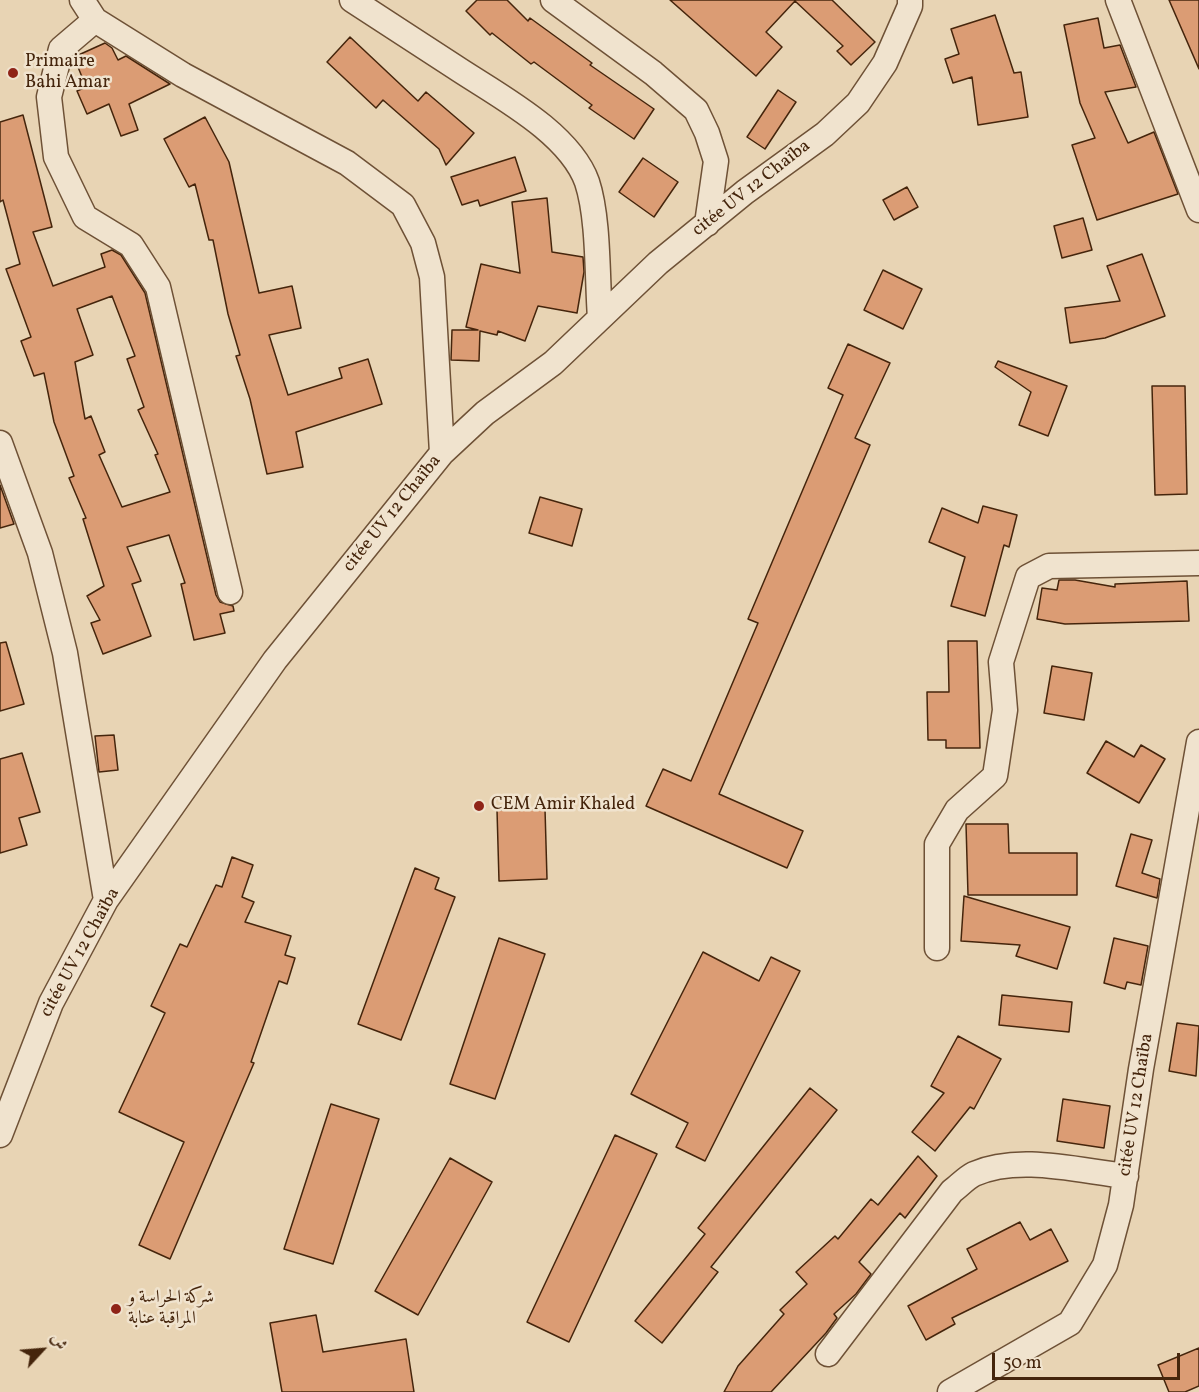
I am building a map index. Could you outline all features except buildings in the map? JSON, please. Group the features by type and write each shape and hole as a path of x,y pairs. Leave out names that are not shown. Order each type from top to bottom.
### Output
{"street":[{"path":"82,0 95,20 183,75 347,163 403,205 423,243 432,277 442,453"},
{"path":"352,0 513,105 551,134 572,156 586,181 592,206 600,318"},
{"path":"553,0 653,73 696,110 708,133 716,160 706,224"},
{"name":"citée UV 12 Chaïba","path":"0,1135 51,1003 106,900 275,660 442,453 485,413 553,363 658,263 825,134 858,103 885,63 910,6 910,0"},
{"path":"1118,0 1199,210"},
{"path":"95,20 61,49 49,97 56,157 85,217 131,245 158,287 230,591"},
{"path":"0,442 40,553 65,653 106,900"},
{"path":"937,948 937,844 957,810 995,776 1005,710 1001,662 1028,577 1049,566 1199,562"},
{"name":"citée UV 12 Chaïba","path":"950,1392 1070,1323 1105,1265 1121,1205 1141,1069 1199,742"},
{"path":"828,1354 952,1191 972,1175 994,1168 1026,1165 1126,1176"}],"place":[{"name":"Primaire Bahi Amar","path":"13,73"},
{"name":"CEM Amir Khaled","path":"479,806"},
{"name":"شركة الحراسة و المراقبة عنابة","path":"116,1309"}]}
